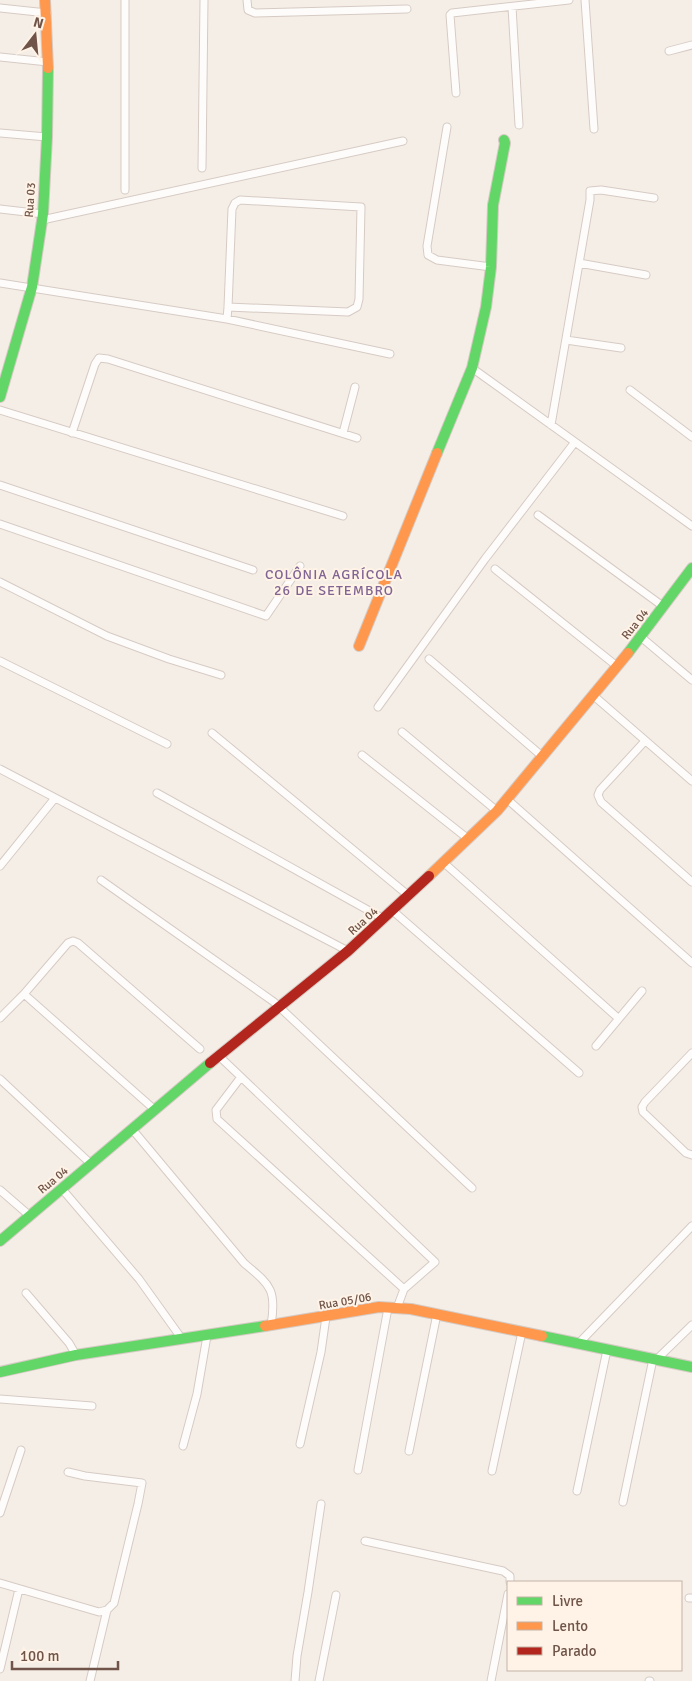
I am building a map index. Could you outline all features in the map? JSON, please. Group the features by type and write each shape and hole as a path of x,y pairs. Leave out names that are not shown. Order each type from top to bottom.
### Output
{"street":[{"name":"Rua 03","path":"0,395 32,287 42,217 48,62 45,0"},
{"path":"125,0 125,190"},
{"path":"202,168 204,0"},
{"path":"246,0 248,10 255,13 407,9"},
{"path":"456,93 450,15 452,13 569,0"},
{"path":"585,0 594,129"},
{"path":"512,7 519,125"},
{"path":"0,8 47,13"},
{"path":"669,51 692,45"},
{"path":"0,56 48,62"},
{"path":"447,127 427,246 428,255 437,260 491,267"},
{"path":"0,133 46,137"},
{"path":"359,646 472,368 486,307 491,267 493,205 502,162 504,140"},
{"path":"0,209 42,217 403,141"},
{"path":"551,425 590,191 601,190 654,198"},
{"path":"227,319 232,208 235,203 240,200 361,207 359,299 357,308 348,312 228,307"},
{"path":"579,263 646,275"},
{"path":"0,283 227,319 390,354"},
{"path":"566,340 621,348"},
{"path":"72,433 95,364 99,358 108,359 357,438"},
{"path":"472,368 692,526"},
{"path":"343,433 355,387"},
{"path":"630,390 692,436"},
{"path":"0,410 343,516"},
{"path":"378,707 485,559 575,442"},
{"path":"0,485 254,570"},
{"path":"538,514 664,607"},
{"path":"0,524 266,616 300,566"},
{"name":"Rua 04","path":"0,1241 219,1056 348,952 497,811 618,667 692,568"},
{"path":"495,569 618,667"},
{"path":"0,582 107,636 169,659 222,675"},
{"path":"641,637 692,680"},
{"path":"429,659 543,757"},
{"path":"0,661 167,744"},
{"path":"594,696 692,782"},
{"path":"402,732 497,811"},
{"path":"212,733 409,896"},
{"path":"645,741 600,790 598,795 601,802 692,882"},
{"path":"362,755 467,838"},
{"path":"0,770 348,952"},
{"path":"157,793 384,919"},
{"path":"0,866 55,798"},
{"path":"507,799 692,963"},
{"path":"443,862 618,1018"},
{"path":"101,880 274,1002 472,1188"},
{"path":"393,911 579,1073"},
{"path":"0,1018 24,994 68,942 73,941 78,943 200,1049"},
{"path":"596,1046 642,991"},
{"path":"24,994 155,1110"},
{"path":"692,1053 642,1107 643,1112 686,1153 692,1155"},
{"path":"219,1056 435,1262 404,1289 393,1308 358,1470"},
{"path":"241,1077 216,1110 217,1119 404,1289"},
{"path":"0,1079 91,1164"},
{"path":"132,1130 244,1263 266,1281 273,1293 271,1325"},
{"path":"62,1189 139,1278 182,1339"},
{"path":"0,1190 30,1216"},
{"path":"578,1344 692,1226"},
{"path":"26,1293 69,1343 76,1355"},
{"name":"Rua 05/06","path":"0,1372 76,1355 207,1336 379,1307 437,1314 692,1368"},
{"path":"409,1452 437,1314"},
{"path":"300,1444 321,1352 326,1317"},
{"path":"623,1502 654,1360 692,1325"},
{"path":"492,1471 522,1332"},
{"path":"183,1446 197,1394 207,1336"},
{"path":"577,1491 607,1350"},
{"path":"0,1399 92,1406"},
{"path":"0,1512 20,1450"},
{"path":"68,1472 142,1483 114,1603 107,1610 90,1681"},
{"path":"295,1681 297,1656 321,1504"},
{"path":"365,1541 503,1571 510,1576 510,1581"},
{"path":"0,1583 98,1612 107,1610"},
{"path":"0,1669 20,1589"},
{"path":"319,1681 336,1595"},
{"path":"491,1681 507,1599"}],"traffic: fast":[{"path":"0,397 32,287 43,214 48,68"},
{"path":"437,453 472,368 486,307 491,267 493,205 504,140"},
{"path":"628,653 692,568"},
{"path":"0,1241 210,1063"},
{"path":"0,1372 76,1355 265,1326"},
{"path":"542,1336 692,1367"}],"traffic: slow":[{"path":"45,0 48,68"},
{"path":"359,646 437,453"},
{"path":"429,876 497,811 628,653"},
{"path":"265,1326 379,1307 411,1309 542,1336"}],"traffic: jam":[{"path":"210,1063 348,951 429,876"}],"district":[{"name":"COLÔNIA AGRÍCOLA 26 DE SETEMBRO","path":"334,582"}]}
